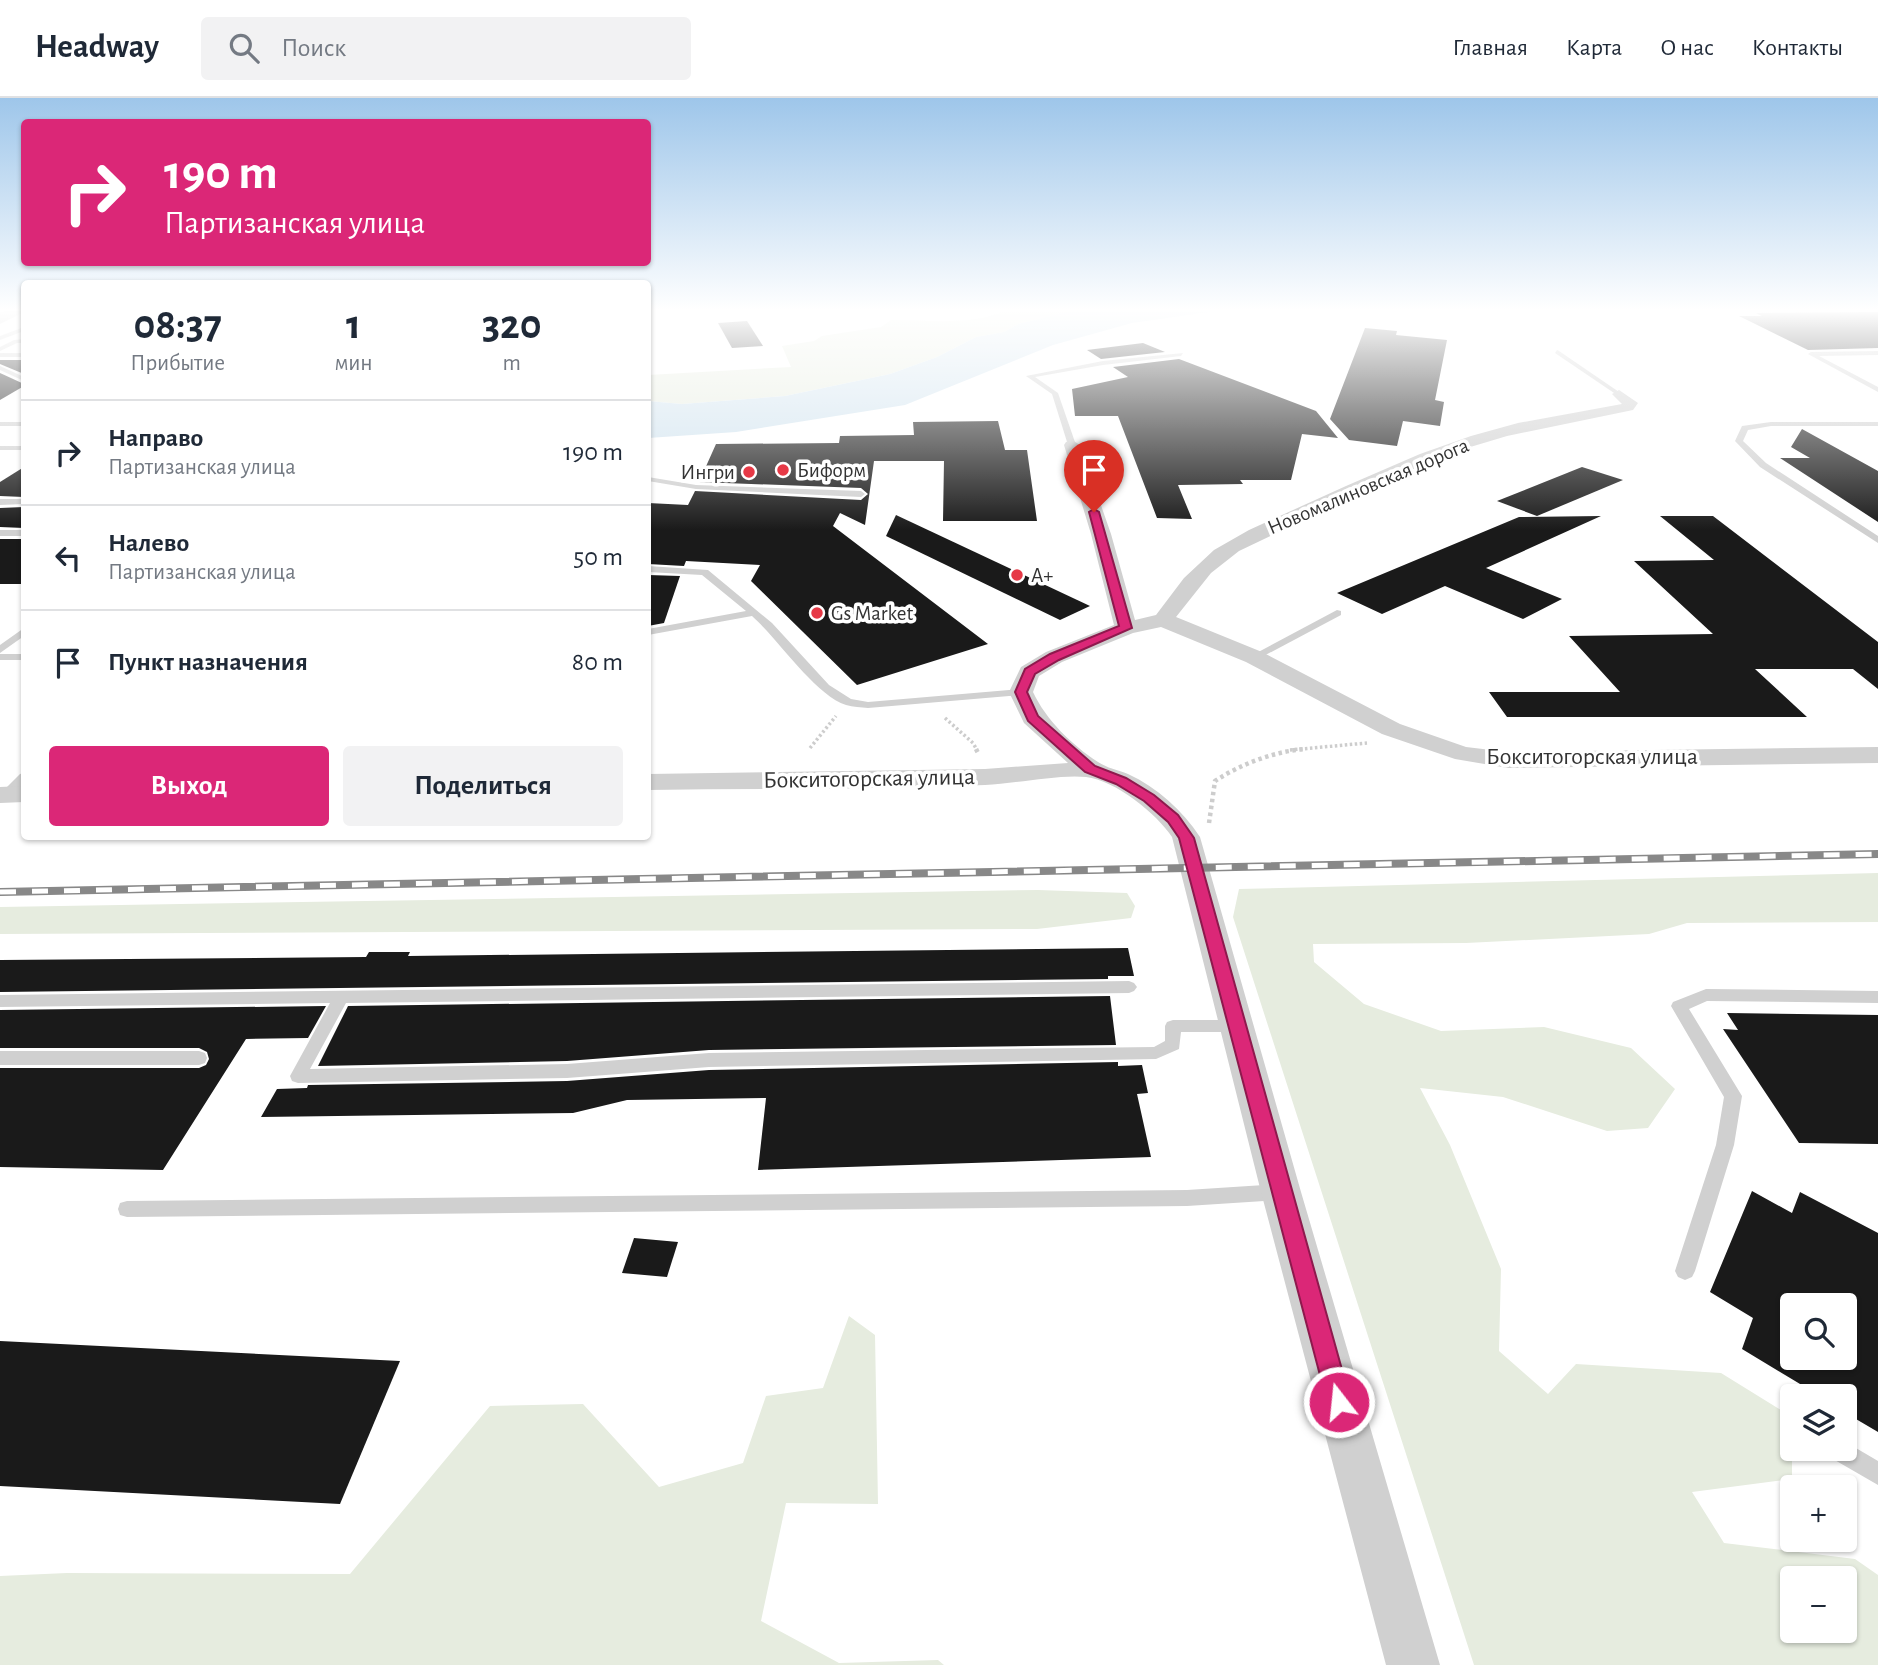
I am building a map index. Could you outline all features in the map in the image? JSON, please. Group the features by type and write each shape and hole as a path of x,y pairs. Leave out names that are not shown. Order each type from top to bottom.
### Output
{"street":[{"name":"Новомалиновская дорога","path":"1163,620 1182,593 1210,563 1230,548 1262,531 1367,481 1447,449 1525,426 1628,407 1630,403 1619,394"},
{"path":"1072,445 1101,534 1126,628"},
{"path":"1163,620 1126,628 1054,657 1029,672 1021,692 1032,718 1090,769 1121,781 1149,798 1173,818 1186,838 1413,1665"},
{"name":"Бокситогорская улица","path":"1163,620 1254,657 1391,729 1464,754 1508,760 1878,755"},
{"name":"Бокситогорская улица","path":"651,782 985,777 1090,769"}],"lane":[{"path":"1041,384 1055,393 1072,445"},
{"path":"1604,384 1619,394"},
{"path":"0,424 21,424"},
{"path":"1878,424 1771,424 1745,428 1739,441 1763,465 1878,540"},
{"path":"0,448 21,448"},
{"path":"651,480 696,487 862,494"},
{"path":"0,502 21,502"},
{"path":"0,533 21,533"},
{"path":"651,569 705,572 768,625 825,687 848,702 868,705 1021,692"},
{"path":"1254,657 1337,612"},
{"path":"651,631 753,613"},
{"path":"0,650 21,633"},
{"path":"0,657 21,657"},
{"path":"0,1001 1129,987"},
{"path":"1685,1271 1725,1145 1733,1096 1679,1006 1706,995 1878,997"},
{"path":"341,997 298,1076 567,1071 709,1060 1156,1053 1173,1044 1173,1026 1236,1026"},
{"path":"0,1058 199,1058"},
{"path":"127,1209 1187,1198 1281,1192"},
{"path":"1857,1461 1878,1474"}],"path":[{"path":"924,699 973,743 983,762"},
{"path":"810,748 848,702"},
{"path":"1209,831 1209,810 1215,781 1234,769 1291,750 1328,749 1376,742 1391,729"}],"shaded area":[{"path":"651,384 842,384 785,396 682,404 651,401"},
{"path":"1878,873 1878,922 1687,923 1649,934 1466,943 1313,944 1314,962 1364,1004 1441,1031 1544,1027 1631,1048 1675,1089 1648,1128 1607,1131 1503,1097 1420,1088 1450,1145 1501,1269 1499,1351 1548,1394 1576,1364 1721,1373 1780,1410 1780,1461 1792,1461 1792,1475 1780,1475 1780,1481 1692,1492 1724,1543 1780,1550 1780,1552 1855,1559 1878,1575 1878,1665 1474,1665 1233,917 1239,889"},
{"path":"1038,890 1127,893 1135,906 1131,918 1037,929 0,934 0,907"},
{"path":"849,1316 875,1335 878,1504 786,1503 761,1621 839,1663 938,1660 944,1665 0,1665 0,1576 67,1573 350,1574 490,1406 583,1404 659,1487 743,1463 766,1396 823,1388"}],"water":[{"path":"842,384 956,384 905,405 736,432 651,438 651,401 682,404 785,396"}],"building":[{"path":"0,384 21,384 21,388 0,400"},
{"path":"1095,384 1245,384 1316,411 1338,438 1302,434 1291,480 1240,480 1243,484 1178,485 1192,519 1157,518 1118,416 1075,416 1072,389"},
{"path":"1343,384 1438,384 1435,400 1444,402 1440,426 1403,421 1397,446 1349,440 1330,419"},
{"path":"998,421 1005,450 1027,450 1037,521 943,521 944,461 874,461 865,525 840,513 833,526 988,644 857,685 751,581 760,565 686,561 684,566 651,564 651,503 688,505 695,491 861,500 868,494 861,488 699,482 716,444 839,443 840,436 914,435 913,422"},
{"path":"1802,429 1878,471 1878,522 1780,458 1810,458 1791,447"},
{"path":"1582,467 1623,480 1537,516 1497,501"},
{"path":"21,469 21,497 0,496 0,482"},
{"path":"21,507 21,528 0,527 0,508"},
{"path":"896,515 1090,606 1060,620 886,536"},
{"path":"1601,516 1486,568 1562,599 1523,619 1445,586 1382,614 1337,593 1519,517"},
{"path":"1660,516 1713,516 1878,642 1878,689 1853,669 1755,669 1807,717 1507,717 1489,692 1620,692 1569,636 1713,634 1634,561 1714,560"},
{"path":"0,539 21,539 21,584 0,584"},
{"path":"651,575 680,576 664,623 651,625"},
{"path":"1128,948 1134,976 1108,976 1108,979 0,992 0,960 366,957 369,952 410,952 408,956"},
{"path":"1110,996 1116,1045 709,1050 567,1061 318,1066 348,1006"},
{"path":"326,1006 308,1038 246,1039 163,1170 0,1167 0,1068 199,1068 206,1065 209,1059 207,1052 199,1048 0,1048 0,1010"},
{"path":"1727,1013 1878,1015 1878,1144 1799,1143 1723,1029 1738,1030"},
{"path":"1118,1062 1118,1066 1142,1065 1148,1093 1137,1094 1151,1157 758,1170 766,1098 627,1100 573,1113 261,1117 277,1089 307,1088 308,1085 567,1081 709,1070"},
{"path":"1752,1191 1792,1213 1800,1192 1878,1233 1878,1432 1857,1420 1857,1384 1800,1384 1742,1349 1753,1318 1710,1292"},
{"path":"634,1238 678,1242 667,1277 622,1273"},
{"path":"0,1341 400,1361 340,1504 0,1486"}],"railway":[{"path":"0,892 1878,854"}],"place":[{"name":"Биформ","path":"783,470"},
{"name":"Ингри","path":"749,472"},
{"name":"А+","path":"1017,575"},
{"name":"Gs Market","path":"817,613"}],"route":[{"path":"1094,512 1126,628 1054,657 1029,672 1021,692 1032,718 1090,769 1121,781 1149,798 1173,818 1186,838 1206,920 1339,1402"}]}
